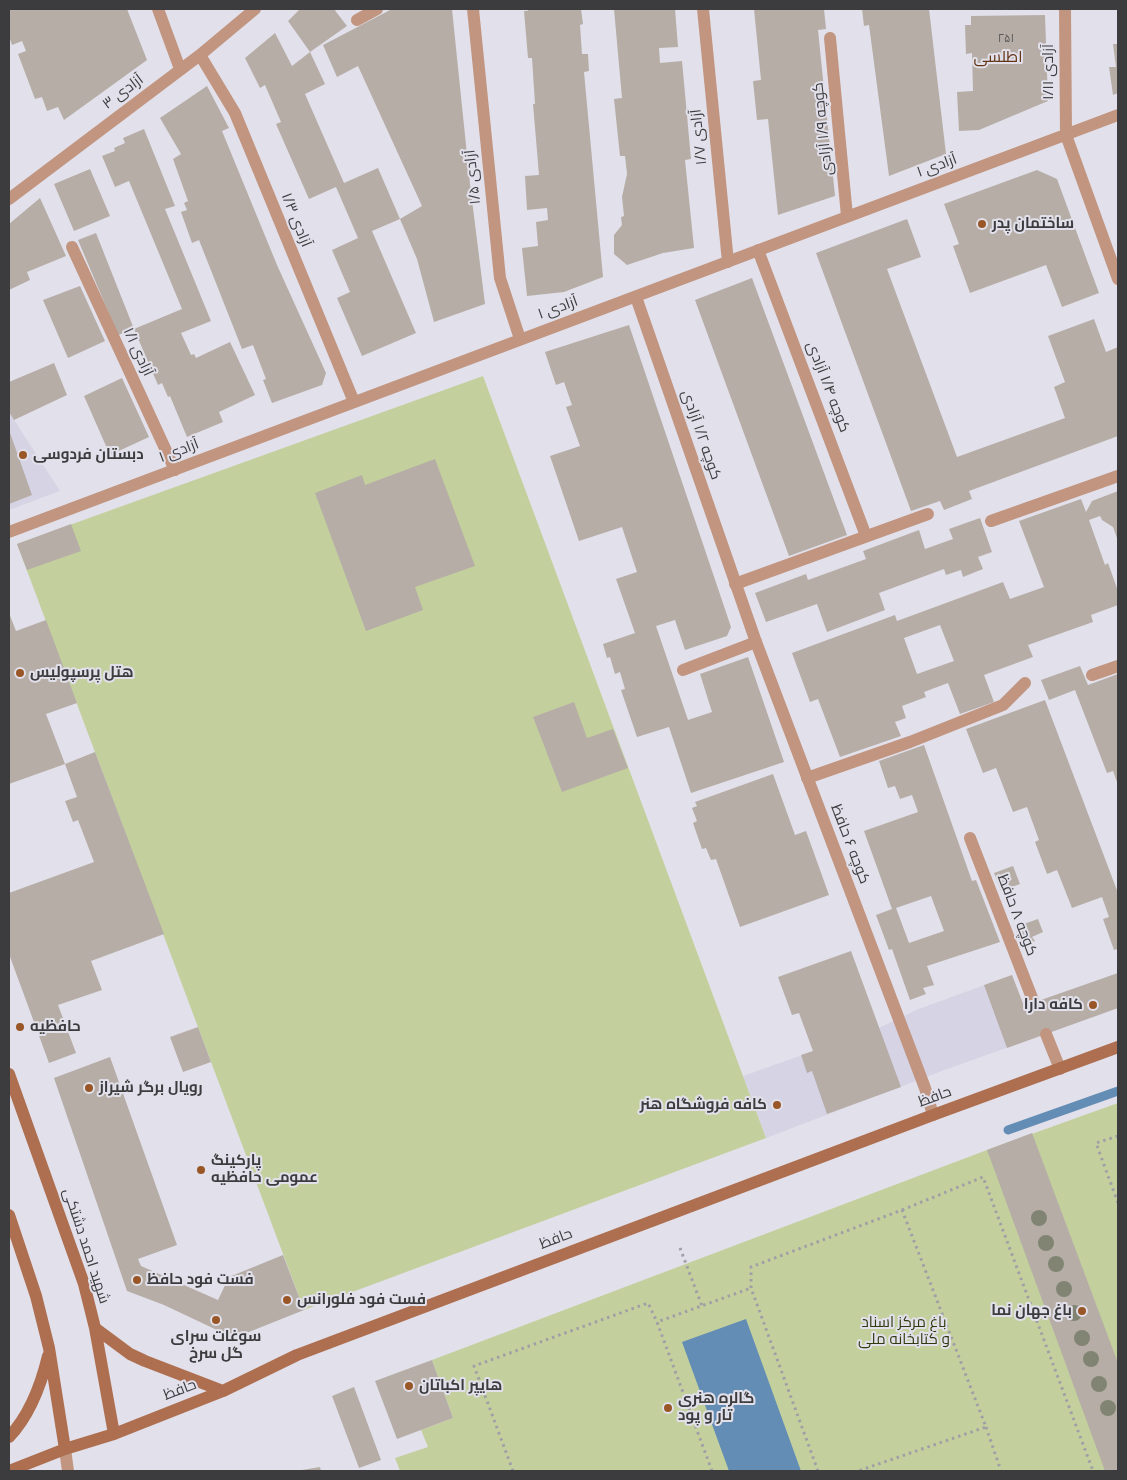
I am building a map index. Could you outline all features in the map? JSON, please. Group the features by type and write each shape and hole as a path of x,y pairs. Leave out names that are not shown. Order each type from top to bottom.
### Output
{"main road":[{"name":"حافظ","path":"9,1471 65,1449 114,1434 222,1391 297,1355 1118,1047"},
{"name":"شهید احمد دشتکی","path":"9,1074 84,1284 95,1328 114,1434"},
{"path":"9,1215 36,1296 50,1348 65,1449"},
{"path":"95,1328 138,1358 222,1391"},
{"path":"9,1437 26,1415 41,1382 50,1348"}],"street":[{"path":"158,9 180,69"},
{"name":"۳ آزادی","path":"9,199 200,55 255,9"},
{"path":"357,20 377,9"},
{"name":"آزادی ۱/۵","path":"473,9 500,278 520,339"},
{"name":"آزادی ۱/۷","path":"703,9 728,262"},
{"name":"آزادی ۱/۱۱","path":"1065,9 1066,135 1118,279"},
{"name":"کوچه ۱/۹ آزادی","path":"830,38 847,216"},
{"name":"آزادی ۱/۳","path":"200,55 235,113 354,402"},
{"name":"آزادی ۱","path":"9,532 1118,115"},
{"name":"آزادی ۱/۱","path":"72,247 175,470"},
{"name":"کوچه ۱/۴ آزادی","path":"758,250 866,536"},
{"name":"کوچه ۱/۲ آزادی","path":"636,297 736,584"},
{"path":"991,521 1118,476"},
{"path":"736,584 928,514"},
{"name":"کوچه ۶ حافظ","path":"736,584 933,1115"},
{"path":"683,670 756,642"},
{"path":"1092,676 1118,666"},
{"path":"807,778 910,742 1003,705 1025,683"},
{"name":"کوچه ۸ حافظ","path":"970,838 1034,1003"},
{"path":"1046,1034 1060,1068"},
{"path":"65,1449 68,1471"}],"path":[{"path":"1118,1136 1096,1143 1118,1203"},
{"path":"818,1471 751,1288 750,1267 983,1178 1093,1471"},
{"path":"902,1210 986,1427 1001,1471"},
{"path":"680,1248 702,1306"},
{"path":"658,1322 751,1288"},
{"path":"513,1471 474,1366 648,1303 658,1322 712,1471"},
{"path":"858,1471 986,1427"}],"shaded area":[{"name":"دبستان فردوسی","path":"9,412 60,491 9,510"},
{"path":"1118,973 1118,1008 939,1072 766,1138 743,1076 879,1028 916,1010 1012,975 1024,1006"}],"green space":[{"path":"483,376 766,1138 304,1310 17,544"},
{"name":"باغ مرکز اسناد و کتابخانه ملی","path":"1118,1103 1118,1471 400,1471 395,1458 428,1447 421,1430 453,1418 432,1360 987,1150"}],"water":[{"path":"746,1319 801,1471 729,1471 682,1342"}],"building":[{"path":"9,9 127,9 147,60 64,120 58,107 47,111 42,97 35,99 18,54 26,51 22,41 12,45 9,36"},
{"path":"300,9 334,9 347,26 310,52 288,21"},
{"path":"392,9 452,9 470,184 485,304 434,322 417,259 400,219 422,206 358,66 337,77 323,45"},
{"path":"527,9 581,9 583,24 580,25 582,54 588,54 589,71 584,72 603,277 564,292 527,296 522,248 538,246 536,222 548,220 547,208 527,210 525,176 539,175 533,104 535,104 532,58 528,58 524,11 528,11"},
{"path":"614,9 675,9 678,47 659,48 660,63 682,61 691,159 685,160 694,248 663,253 627,265 614,254 614,235 622,225 621,217 624,216 622,197 627,174 625,156 620,156 614,99 622,98"},
{"path":"754,9 824,9 826,29 818,30 835,196 778,215 768,119 757,120 753,81 761,80"},
{"path":"862,9 929,9 946,154 889,176 869,25 864,26"},
{"path":"1045,15 1048,101 979,130 959,131 957,92 973,91 972,53 966,54 965,25 971,25 971,16"},
{"path":"275,33 292,66 310,52 325,84 305,94 344,183 378,168 400,219 372,231 416,333 362,356 337,298 350,292 332,250 358,238 336,187 309,199 276,124 281,122 265,85 260,88 245,58"},
{"path":"1113,44 1118,44 1118,93 1113,95 1109,67 1116,67"},
{"path":"207,86 229,128 222,131 277,265 326,373 322,385 272,403 263,380 266,379 253,345 242,349 199,240 192,243 181,212 187,210 184,203 188,201 173,159 181,154 160,118"},
{"path":"144,129 175,206 165,209 211,321 181,333 191,355 194,354 196,358 230,342 255,395 219,412 223,422 187,437 170,396 168,397 162,383 158,385 134,329 182,309 129,181 115,187 102,156 115,151 114,148 125,143 123,138"},
{"path":"90,169 110,216 74,231 54,184"},
{"path":"1037,170 1057,179 1099,293 1062,307 1046,265 970,293 953,246 959,244 944,204"},
{"path":"40,198 66,256 27,272 30,280 9,290 9,224"},
{"path":"907,219 921,257 887,269 957,457 1065,418 1054,387 1065,382 1048,336 1094,319 1106,352 1118,347 1118,436 969,491 972,499 944,510 940,501 911,511 816,253"},
{"path":"96,233 134,329 118,335 78,240"},
{"path":"752,278 847,535 789,556 695,300"},
{"path":"80,286 105,341 68,358 43,300"},
{"path":"629,325 731,627 727,636 685,650 675,620 656,626 688,720 712,712 700,674 748,657 784,762 691,793 669,727 637,737 621,690 625,689 620,672 615,674 610,657 607,658 603,644 635,633 616,579 637,572 622,527 579,541 550,456 580,446 566,407 572,405 564,382 556,385 545,352"},
{"path":"54,363 67,395 14,420 9,412 9,382"},
{"path":"122,378 149,437 110,455 84,396"},
{"path":"9,430 32,495 9,504"},
{"path":"435,459 475,566 415,587 423,610 366,631 315,493 362,475 365,485"},
{"path":"1118,491 1118,541 1113,527 1102,520 1100,516 1089,520 1105,565 1108,563 1118,591 1118,605 1091,615 1093,622 1028,645 1033,657 984,675 994,702 960,714 948,683 924,692 926,697 902,706 906,718 895,722 901,736 840,757 818,699 810,702 792,653 895,615 897,621 1003,582 1010,599 1044,587 1019,521 1081,499 1086,512 1092,501","holes":["940,625 954,661 917,674 904,638"]},
{"path":"980,518 992,552 978,557 983,569 963,577 961,570 946,575 944,569 879,593 885,610 827,632 817,604 766,622 755,593 806,574 808,580 866,559 863,551 919,530 925,549 953,539 949,529"},
{"path":"71,524 81,551 27,570 17,544"},
{"name":"هتل پرسپولیس","path":"9,613 16,631 46,620 77,703 46,714 65,764 9,784"},
{"path":"1080,666 1088,685 1118,674 1118,785 1113,771 1107,773 1075,690 1049,700 1041,680"},
{"path":"1045,700 1118,893 1118,949 1114,950 1103,919 1109,917 1102,897 1072,908 1057,870 1047,874 1035,842 1039,840 1027,807 1013,812 996,768 983,773 966,729"},
{"path":"574,702 587,738 613,729 628,768 562,792 533,717"},
{"path":"924,745 972,881 976,880 1000,942 927,966 934,985 923,988 926,994 910,1000 892,949 889,950 876,915 892,909 864,831 918,812 912,795 900,799 895,786 888,788 879,761","holes":["931,896 944,931 909,943 896,908"]},
{"path":"95,752 164,934 91,961 102,990 58,1005 76,1053 49,1063 9,954 9,893 94,862 78,820 73,822 65,801 77,797 65,764"},
{"path":"773,774 795,835 806,831 829,895 740,927 716,859 711,860 706,848 702,849 693,823 697,821 692,808 697,806 695,802"},
{"path":"1013,866 1020,884 1001,891 994,873"},
{"path":"1038,919 1043,932 1032,937 1035,941 1021,946 1015,927"},
{"path":"851,951 901,1087 827,1114 812,1071 807,1073 801,1055 813,1051 799,1013 792,1015 778,977"},
{"path":"1118,973 1118,1008 1007,1048 984,985 1012,975 1024,1006"},
{"path":"198,1027 211,1062 183,1072 170,1037"},
{"path":"110,1057 177,1245 138,1259 141,1266 218,1300 229,1277 283,1255 304,1310 234,1338 164,1305 127,1291 54,1078"},
{"path":"1032,1133 1118,1363 1118,1471 1105,1471 987,1150"},
{"path":"432,1360 453,1418 397,1439 375,1381"},
{"path":"354,1387 381,1460 359,1468 332,1396"},
{"path":"320,1467 321,1471 302,1471 302,1470"}],"waterway":[{"path":"1008,1130 1118,1091"}],"place":[{"name":"ساختمان پدر","path":"982,224"},
{"name":"دبستان فردوسی","path":"23,455"},
{"name":"هتل پرسپولیس","path":"20,673"},
{"name":"کافه دارا","path":"1093,1005"},
{"name":"حافظیه","path":"20,1027"},
{"name":"رویال برگر شیراز","path":"89,1088"},
{"name":"کافه فروشگاه هنر","path":"777,1105"},
{"name":"پارکینگ عمومی حافظیه","path":"201,1170"},
{"name":"فست فود حافظ","path":"137,1280"},
{"name":"فست فود فلورانس","path":"287,1300"},
{"name":"باغ جهان نما","path":"1082,1311"},
{"name":"سوغات سرای گل سرخ","path":"216,1320"},
{"name":"هایپر اکباتان","path":"409,1386"},
{"name":"گالره هنری تار و پود","path":"668,1408"}],"district":[{"name":"اطلسی","path":"998,57"}]}
